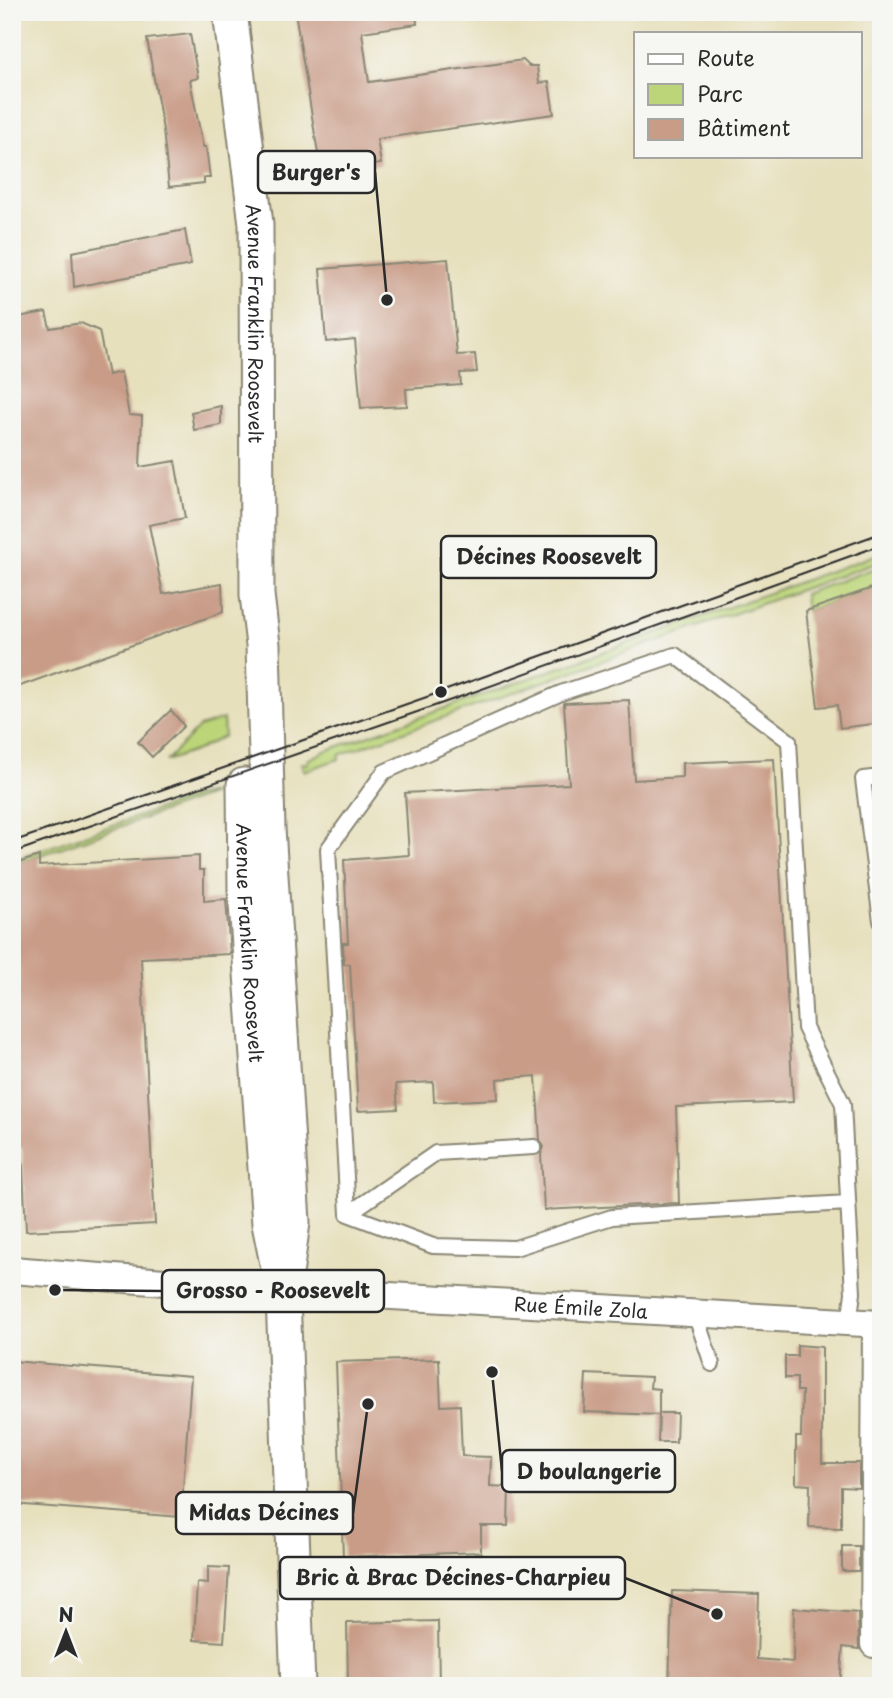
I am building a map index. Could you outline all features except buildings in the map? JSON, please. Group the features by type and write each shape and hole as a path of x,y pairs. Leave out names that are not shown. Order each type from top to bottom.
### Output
{"street":[{"name":"Avenue Franklin Roosevelt","path":"230,12 256,223 257,595 263,645 256,829 293,1222 283,1289 298,1686"},
{"name":"Rue Émile Zola","path":"12,1270 878,1324"},
{"path":"874,1644 878,1324"}],"lane":[{"path":"348,1214 327,849 384,772 561,693 675,655 789,741 805,1028 843,1104 853,1293 849,1322"},
{"path":"881,777 863,779 881,921"},
{"path":"348,1214 436,1153 534,1147"},
{"path":"348,1214 433,1245 515,1248 612,1217 848,1203"},
{"path":"695,1314 712,1364"}],"green space":[{"path":"881,553 881,561 339,755 339,759 304,771 301,763 308,764 307,760 325,751"},
{"path":"881,566 881,585 806,611 804,594"},
{"path":"223,719 224,736 200,749 166,761 199,727"},
{"path":"213,794 12,865 12,860"}],"tram line":[{"path":"12,842 441,692 881,533"},
{"path":"12,853 443,703 881,545"}],"place":[{"name":"Burger's","path":"387,300"},
{"name":"Décines Roosevelt","path":"441,692"},
{"name":"Grosso - Roosevelt","path":"55,1290"},
{"name":"D boulangerie","path":"492,1372"},
{"name":"Midas Décines","path":"368,1404"},
{"name":"Bric à Brac Décines-Charpieu","path":"717,1614"}]}
